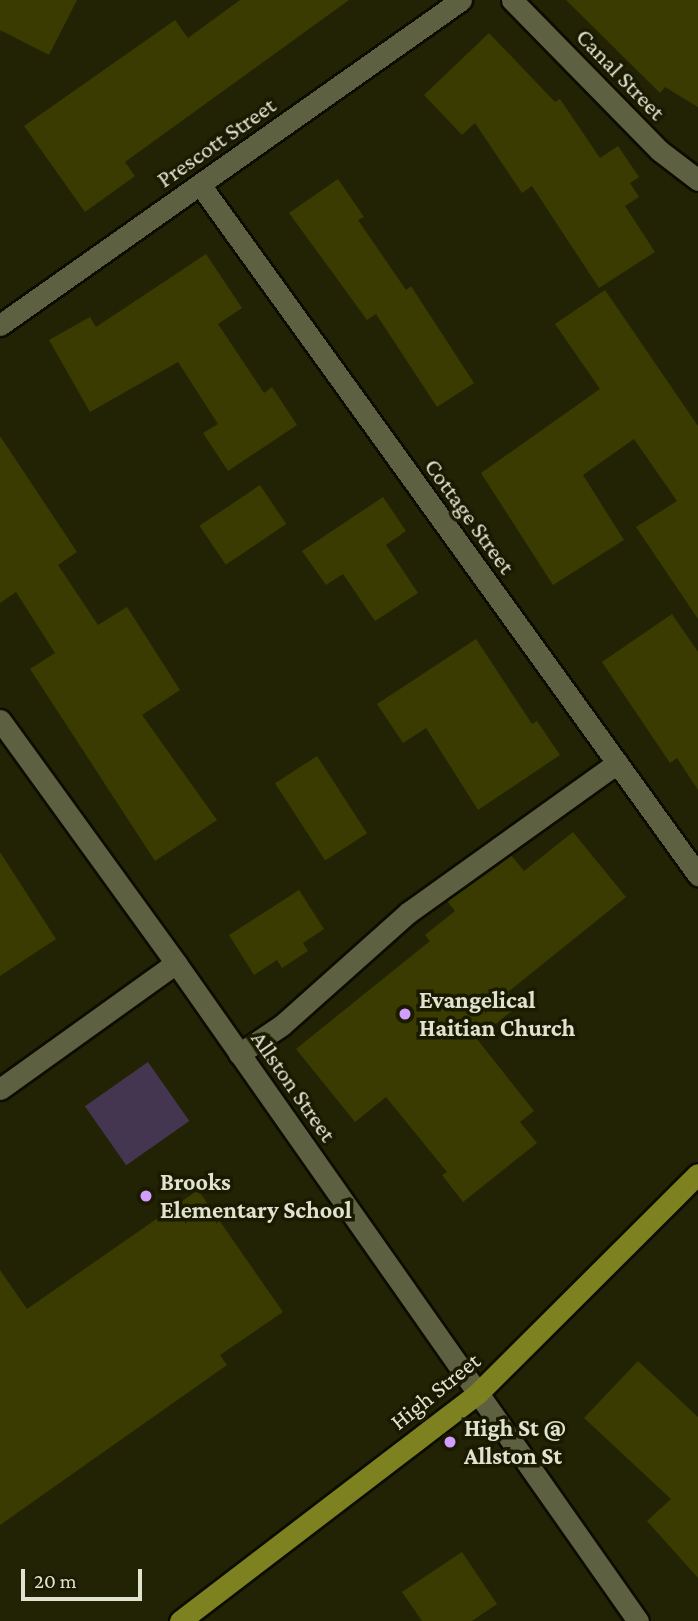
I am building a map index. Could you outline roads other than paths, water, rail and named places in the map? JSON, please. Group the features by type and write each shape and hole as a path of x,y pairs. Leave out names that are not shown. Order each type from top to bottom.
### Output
{"main road":[{"name":"High Street","path":"180,1621 478,1393 698,1174"}],"street":[{"name":"Prescott Street","path":"0,325 201,186 461,0"},
{"name":"Canal Street","path":"512,0 660,151 698,180"},
{"name":"Cottage Street","path":"201,186 698,875"},
{"name":"Allston Street","path":"0,720 176,962 638,1621"},
{"path":"239,1054 282,1025 409,912 617,763"},
{"path":"0,1089 176,962"}],"place":[{"name":"Evangelical Haitian Church","path":"405,1014"},
{"name":"Brooks Elementary School","path":"146,1196"},
{"name":"High St @ Allston St","path":"450,1442"}]}
